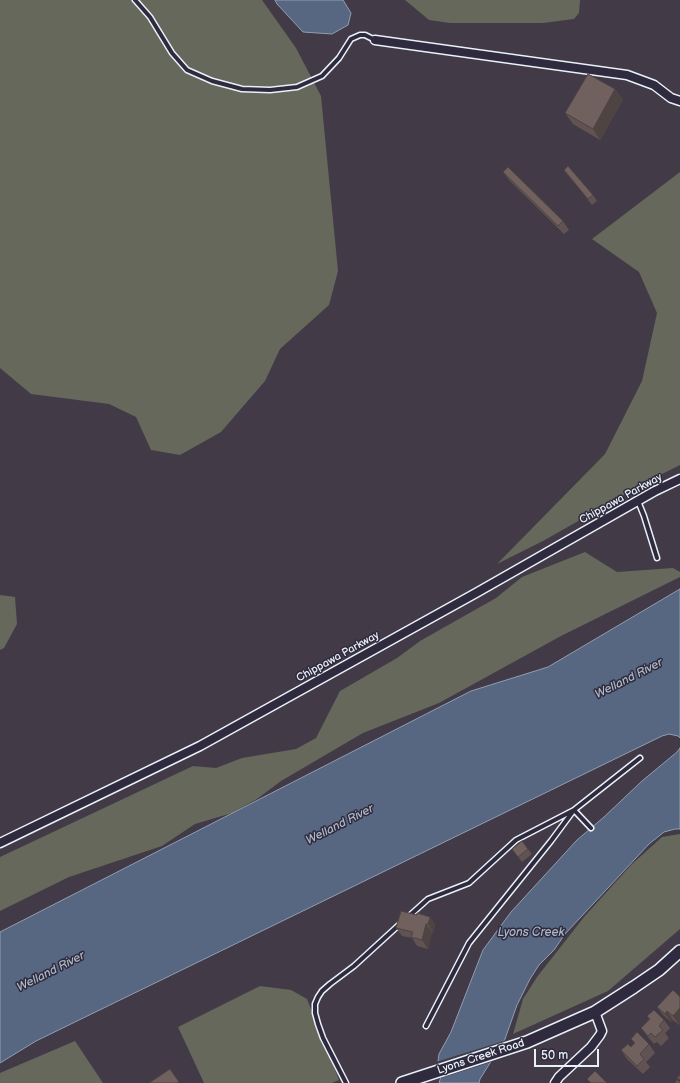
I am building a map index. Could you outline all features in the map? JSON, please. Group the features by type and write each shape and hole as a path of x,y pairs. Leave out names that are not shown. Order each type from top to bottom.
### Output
{"main road":[{"name":"Lyons Creek Road","path":"402,1083 507,1049 547,1034 596,1012 659,970 680,951"}],"street":[{"path":"375,40 627,75 654,85 671,98 680,100"},
{"name":"Chippawa Parkway","path":"0,843 200,746 680,478"},
{"path":"555,1083 559,1077 591,1047 600,1035 602,1031 596,1012"}],"lane":[{"path":"135,0 150,18 172,53 187,70 212,81 242,89 270,90 297,87 322,76 339,58 351,39 360,35 365,35 375,40"},
{"path":"638,501 657,558"},
{"path":"346,1083 323,1038 315,1013 315,1004 322,991 354,966 428,899 468,883 516,840 574,810 640,758"},
{"path":"574,810 591,828"},
{"path":"426,1026 469,943 574,810"}],"green space":[{"path":"0,0 262,0 296,48 321,96 338,271 329,305 280,349 265,381 221,432 180,455 151,450 136,417 109,404 31,394 0,368"},
{"path":"405,0 580,1 579,13 574,19 543,23 450,23 429,20"},
{"path":"680,172 680,465 654,478 543,541 497,564 605,454 642,381 657,313 639,272 592,239"},
{"path":"585,552 617,572 673,568 680,572 680,577 561,636 439,703 363,733 281,781 257,799 232,813 195,824 162,846 69,877 0,911 0,857 193,766 216,768 242,758 296,749 316,738 340,691 397,658 420,641 496,598 522,577"},
{"path":"0,595 15,597 17,624 4,648 0,650"},
{"path":"680,834 680,929 608,991 513,1034 523,999 537,977 584,917 632,864 662,837"},
{"path":"260,986 291,990 307,999 339,1080 332,1083 204,1083 178,1027"},
{"path":"75,1041 103,1083 0,1083 0,1073"}],"water":[{"path":"275,0 343,0 351,13 348,25 332,34 303,32"},
{"name":"Welland River","path":"680,589 680,738 669,734 662,736 36,1041 0,1063 0,932 471,691 548,667"},
{"name":"Lyons Creek","path":"680,748 680,829 664,832 649,844 565,934 554,950 539,965 517,1005 505,1039 479,1083 439,1083 443,1070 438,1061 439,1054 451,1032 483,950 511,912 577,840"}],"pier":[{"path":"507,1040 494,1061 438,1079 441,1070 436,1062"}],"building":[{"path":"588,74 615,89 593,129 565,113"},
{"path":"568,166 593,195 588,199 564,170"},
{"path":"508,167 563,221 558,226 503,172"},
{"path":"522,841 528,849 518,857 512,849"},
{"path":"401,911 417,915 417,913 430,917 428,924 426,924 422,940 411,937 413,932 396,928"},
{"path":"673,990 680,997 680,1008 673,1016 667,1011 665,1014 657,1007"},
{"path":"654,1010 664,1020 659,1026 663,1030 655,1037 651,1033 648,1036 641,1028 650,1019 647,1016"},
{"path":"637,1032 649,1044 640,1054 644,1059 637,1066 621,1050 628,1044 631,1047 635,1043 631,1039"},
{"path":"170,1069 179,1082 149,1083"},
{"path":"595,1071 607,1083 591,1083 587,1079"}]}
